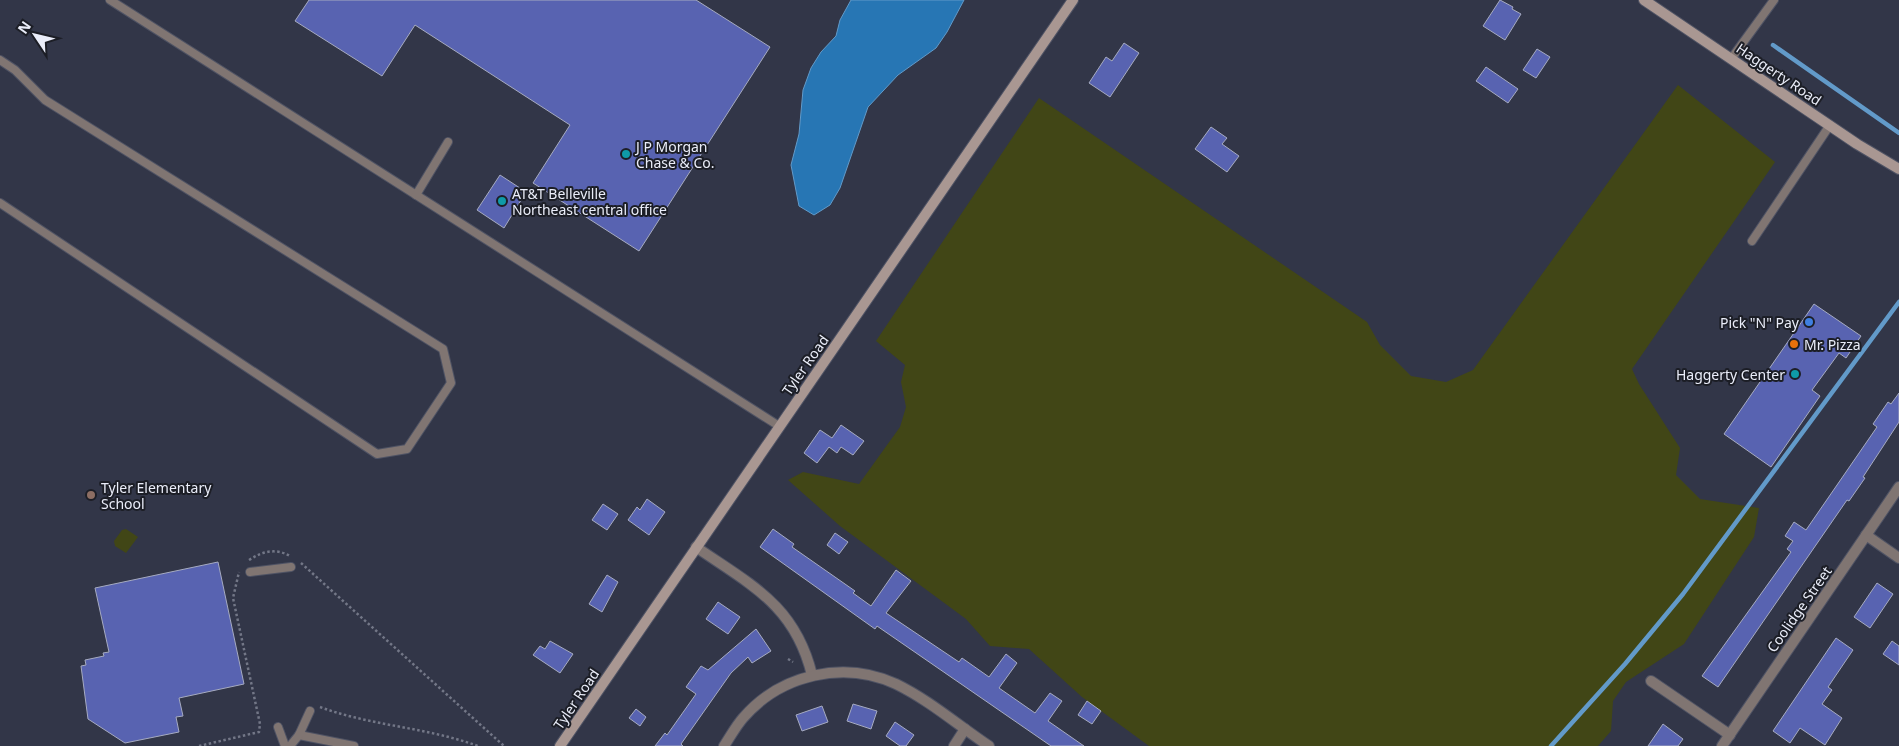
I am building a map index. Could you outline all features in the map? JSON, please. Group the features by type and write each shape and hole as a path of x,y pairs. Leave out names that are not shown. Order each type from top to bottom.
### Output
{"street":[{"name":"Tyler Road","path":"560,746 1073,0"},
{"name":"Haggerty Road","path":"1644,0 1899,169"},
{"name":"Coolidge Street","path":"1722,746 1899,487"},
{"path":"1866,535 1899,558"},
{"path":"696,547 766,596 780,609 801,640 812,675"},
{"path":"724,746 743,718 775,691 812,675 847,672 884,679 910,692 989,746"},
{"path":"1651,681 1730,735"},
{"path":"954,746 965,729"}],"lane":[{"path":"110,0 779,426"},
{"path":"1731,59 1774,0"},
{"path":"0,60 15,70 45,100 443,349 451,383 407,449 377,454 0,203"},
{"path":"1752,241 1830,125"},
{"path":"416,195 448,142"},
{"path":"250,572 291,567"},
{"path":"290,746 299,735 313,709"},
{"path":"278,727 286,746"},
{"path":"299,735 354,746"}],"path":[{"path":"245,563 256,556 275,551 280,551 298,560 504,746"},
{"path":"198,746 258,732 260,724 233,598 234,586 242,568"},
{"path":"788,659 793,662"},
{"path":"313,709 424,730 478,746"}],"green space":[{"path":"1678,85 1775,162 1632,369 1639,384 1680,448 1676,475 1700,499 1759,508 1754,537 1684,644 1626,682 1613,701 1611,731 1598,746 1149,746 1082,697 1029,649 990,646 966,619 840,526 788,480 803,472 859,484 900,427 906,407 901,382 905,365 876,341 1039,98 1367,322 1380,345 1411,376 1446,382 1473,370"},
{"path":"126,529 138,537 126,553 115,546 114,541 122,530"}],"water":[{"path":"851,0 964,0 936,48 898,75 868,107 840,188 830,205 814,215 799,206 791,165 799,134 803,90 811,68 821,52 836,36 840,20"}],"building":[{"name":"J P Morgan Chase & Co.","path":"309,0 696,0 770,47 639,251 533,183 570,125 415,25 382,76 295,21"},
{"path":"1500,0 1521,14 1505,40 1483,26"},
{"path":"1124,43 1139,53 1110,97 1089,83 1106,57 1112,61"},
{"path":"1537,49 1550,57 1536,78 1523,70"},
{"path":"1486,67 1518,89 1508,103 1476,81"},
{"path":"1211,127 1227,138 1222,144 1239,156 1227,172 1195,149"},
{"name":"AT&T Belleville Northeast central office","path":"500,175 526,192 504,228 477,210"},
{"name":"Haggerty Center","path":"1814,304 1861,336 1846,358 1839,353 1812,390 1820,396 1771,467 1724,434"},
{"path":"1899,393 1899,422 1863,477 1865,478 1849,501 1847,500 1718,687 1702,676 1791,552 1787,549 1793,541 1785,536 1794,522 1806,530 1877,427 1873,424 1888,402 1891,404"},
{"path":"841,425 864,441 853,455 841,447 837,453 829,447 817,463 804,453 820,430 832,438"},
{"path":"647,499 665,512 649,535 628,520 637,507 640,510"},
{"path":"603,504 618,514 607,530 592,520"},
{"path":"773,529 794,544 792,547 855,591 853,593 871,606 896,570 911,581 886,613 959,662 962,658 989,677 1006,654 1017,663 999,688 1035,713 1050,693 1062,701 1048,721 1084,746 1051,746 877,626 875,629 760,547"},
{"path":"835,533 848,542 839,554 827,545"},
{"path":"218,562 244,684 179,698 183,716 176,717 179,732 125,743 88,719 81,666 86,665 85,660 104,656 103,653 109,652 95,588"},
{"path":"607,575 618,582 602,612 589,604"},
{"path":"1877,583 1893,594 1870,628 1854,617"},
{"path":"718,602 740,617 728,634 706,619"},
{"path":"756,629 771,651 752,663 748,657 731,673 681,744 683,746 655,746 665,733 667,735 696,694 686,687 701,666 708,670"},
{"path":"1836,638 1853,650 1828,687 1832,690 1822,704 1842,718 1825,745 1800,728 1790,743 1773,731"},
{"path":"550,641 573,654 560,673 533,655 540,646 545,649"},
{"path":"1892,641 1899,646 1899,665 1883,654"},
{"path":"1087,701 1101,711 1092,724 1078,715"},
{"path":"853,704 877,711 871,729 847,721"},
{"path":"822,706 828,722 802,731 796,715"},
{"path":"636,709 646,717 640,726 629,718"},
{"path":"895,722 914,735 906,746 900,746 886,736"},
{"path":"1663,724 1683,739 1678,746 1648,746"}],"waterway":[{"path":"1773,45 1899,133"},
{"path":"1551,746 1625,664 1683,594 1899,302"}],"place":[{"name":"J P Morgan Chase & Co.","path":"626,154"},
{"name":"AT&T Belleville Northeast central office","path":"502,201"},
{"name":"Pick \"N\" Pay","path":"1809,322"},
{"name":"Mr. Pizza","path":"1794,344"},
{"name":"Haggerty Center","path":"1795,374"},
{"name":"Tyler Elementary School","path":"91,495"}]}
